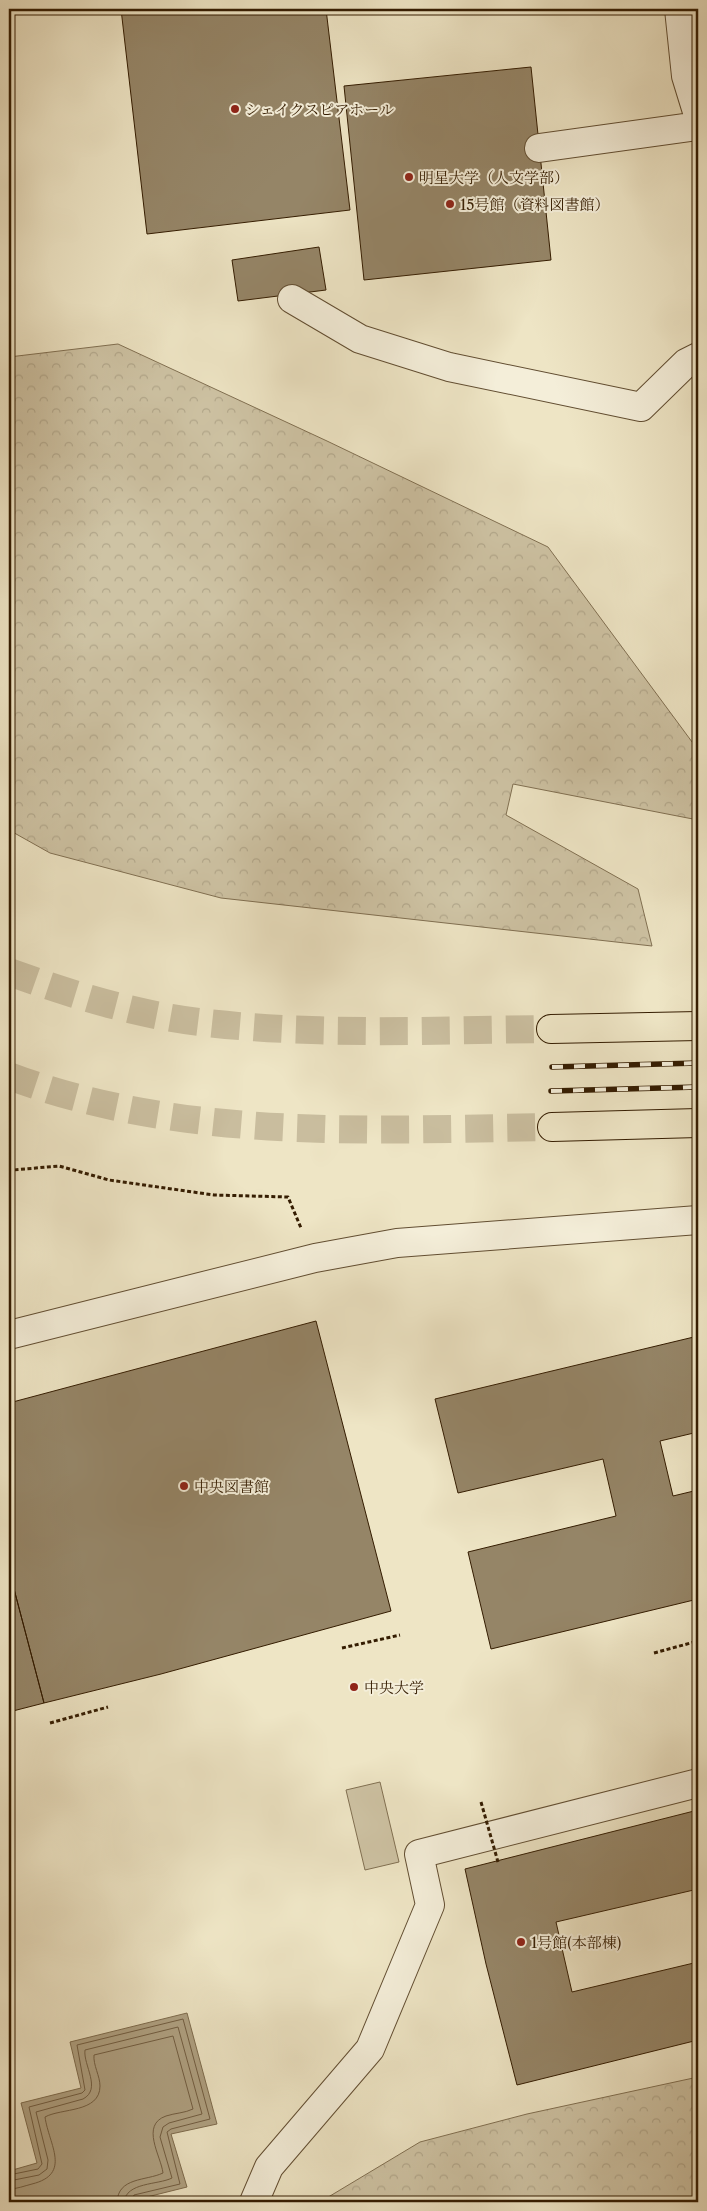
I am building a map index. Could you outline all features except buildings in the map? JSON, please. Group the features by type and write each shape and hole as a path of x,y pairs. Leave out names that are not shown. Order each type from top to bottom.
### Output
{"main road":[{"path":"551,1028 698,1026"},
{"path":"552,1127 698,1123"}],"street":[{"path":"680,9 686,76 698,115"},
{"path":"539,148 698,126"},
{"path":"292,299 360,339 440,364 641,407 686,363 698,357"},
{"path":"9,1335 315,1258 397,1243 698,1220"},
{"path":"254,2202 269,2167 370,2049 430,1905 419,1854 698,1783"}],"path":[{"path":"9,1173 14,1170 58,1166 109,1180 214,1196 288,1197 315,1258"},
{"path":"342,1648 400,1635"},
{"path":"654,1652 698,1641"},
{"path":"50,1723 108,1707"},
{"path":"482,1802 498,1862"},
{"path":"301,2198 324,2202"}],"green space":[{"path":"118,344 327,441 548,547 698,750 698,820 513,784 506,815 638,889 652,946 221,898 50,853 9,830 9,357"},
{"path":"380,1782 399,1862 365,1870 346,1790"},
{"path":"698,2077 698,2202 320,2202 420,2142 527,2114"}],"water":[{"path":"187,2013 217,2124 171,2134 187,2187 127,2202 9,2202 9,2171 37,2163 21,2103 81,2088 70,2042"}],"tunnel":[{"path":"9,972 102,1002 150,1014 199,1022 331,1031 551,1029"},
{"path":"9,1076 75,1097 141,1112 209,1121 277,1127 346,1129 552,1127"}],"railway":[{"path":"552,1067 698,1063"},
{"path":"551,1091 698,1087"}],"place":[{"name":"シェイクスピアホール","path":"235,109"},
{"name":"明星大学（人文学部）","path":"409,177"},
{"name":"15号館（資料図書館）","path":"450,204"},
{"name":"中央図書館","path":"184,1486"},
{"name":"中央大学","path":"354,1687"},
{"name":"1号館(本部棟)","path":"521,1942"}]}
